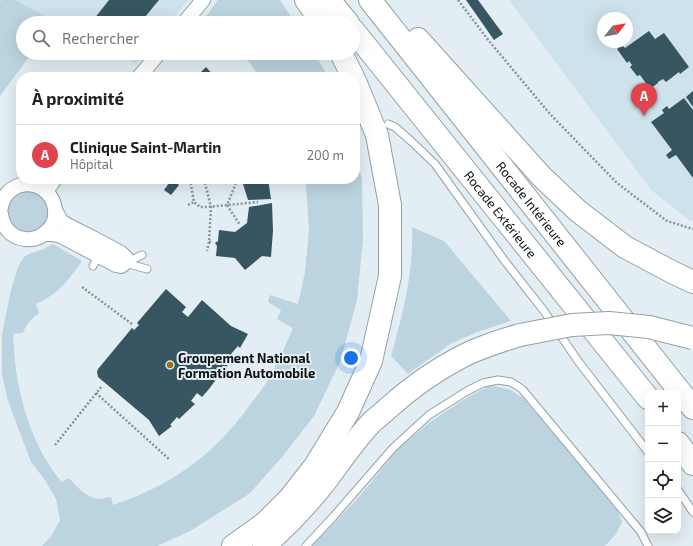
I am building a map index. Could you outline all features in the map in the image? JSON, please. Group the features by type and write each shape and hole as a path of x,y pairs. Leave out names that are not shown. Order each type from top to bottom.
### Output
{"highway":[{"path":"306,0 317,16"},
{"path":"329,0 342,16"},
{"name":"Rocade Intérieure","path":"370,0 693,408"},
{"path":"375,0 399,17 542,177 578,212 625,247 693,282"},
{"name":"Rocade Extérieure","path":"360,39 645,395"},
{"path":"344,60 350,72"},
{"path":"233,546 265,523 290,498 315,466 348,412 371,361 390,276 390,205 377,135 360,93"},
{"path":"264,546 302,508 371,423 401,396 433,372 462,356 488,345 520,335 572,325 610,324 650,327 693,338"},
{"path":"681,440 693,454"},
{"path":"681,447 693,464"}],"street":[{"path":"190,16 203,0"},
{"path":"143,72 153,60"},
{"path":"30,184 38,186 46,191 55,204 56,212 51,228 38,238 29,240 12,235 2,221 0,212 7,188 30,184"},
{"path":"46,191 51,184"},
{"path":"45,234 61,236 96,261 121,266 125,263 126,258 121,254 67,225 61,220 56,212"}],"lane":[{"path":"388,124 395,127 435,164 504,260 544,311 578,361 645,448"},
{"path":"125,263 142,254"},
{"path":"125,263 147,269"},
{"path":"306,546 393,448 429,415 467,391 483,383 498,380 511,382 522,389 641,532 648,546"},
{"path":"681,494 693,512"}],"path":[{"path":"458,0 489,41 550,114 617,183 667,221 693,229"},
{"path":"191,184 194,202 200,207 258,202"},
{"path":"205,184 211,207 207,251"},
{"path":"227,205 236,184"},
{"path":"188,205 194,202"},
{"path":"227,205 240,225"},
{"path":"82,287 132,324"},
{"path":"55,445 102,386"},
{"path":"96,393 170,460"}],"shaded area":[{"path":"1,0 15,0 45,16 16,16 16,60 27,60 18,72 16,72 16,74 0,96"},
{"path":"14,0 188,0 175,16 45,16"},
{"path":"218,0 280,0 290,16 206,16"},
{"path":"509,0 693,0 693,221 689,220 651,190"},
{"path":"129,60 138,60 135,63"},
{"path":"247,60 318,60 326,72 256,72"},
{"path":"360,171 362,179 363,239 357,300 340,362 314,416 282,457 249,494 190,531 157,546 42,546 52,535 60,520 56,499 45,480 31,462 8,401 2,374 2,334 11,290 18,267 24,257 53,244 82,261 57,291 36,304 39,313 26,327 23,333 13,334 15,361 20,393 30,425 36,441 52,470 62,482 69,478 82,491 93,498 98,499 111,497 113,505 151,490 198,461 214,447 230,429 263,387 277,364 293,328 277,319 281,310 268,302 270,295 298,304 305,272 309,230 306,184 360,184"},
{"path":"28,191 36,193 42,197 46,203 48,211 46,219 42,225 36,229 28,231 20,229 14,225 10,219 8,211 10,203 14,197 20,193"},
{"path":"412,227 444,241 511,321 477,332 450,344 408,374 391,356 407,292 411,260"},
{"path":"491,385 511,390 523,398 618,511 622,522 616,534 605,546 312,546 358,498 398,449 430,422 468,397"}],"building":[{"path":"109,0 159,0 146,16 96,16"},
{"path":"466,0 478,0 503,34 494,40"},
{"path":"649,31 655,39 664,33 689,67 680,74 679,72 666,82 663,79 650,89 640,75 637,76 630,67 632,65 629,61 627,63 617,49 633,48 633,42"},
{"path":"206,67 210,72 201,72"},
{"path":"693,91 693,107 686,97"},
{"path":"684,98 693,110 693,178 676,155 669,159 666,155 672,150 651,122 664,113 662,110 667,106 669,109"},
{"path":"168,184 179,185 171,195 164,190"},
{"path":"243,184 269,184 271,199 248,200"},
{"path":"272,203 273,231 271,257 262,256 245,270 235,258 216,256 217,246 215,243 218,241 219,230 235,232 247,223 249,207"},
{"name":"Groupement National Formation Automobile","path":"166,289 186,307 182,312 188,317 202,300 231,326 248,334 240,348 238,346 231,354 234,356 222,373 218,370 211,377 215,381 209,389 202,397 197,393 191,401 195,404 179,419 177,417 170,425 172,426 159,436 149,420 98,377 97,372 132,328 134,330 139,325 137,323"}],"place":[{"name":"Clinique Saint-Martin","path":"644,116"},
{"name":"Groupement National Formation Automobile","path":"170,365"}]}
